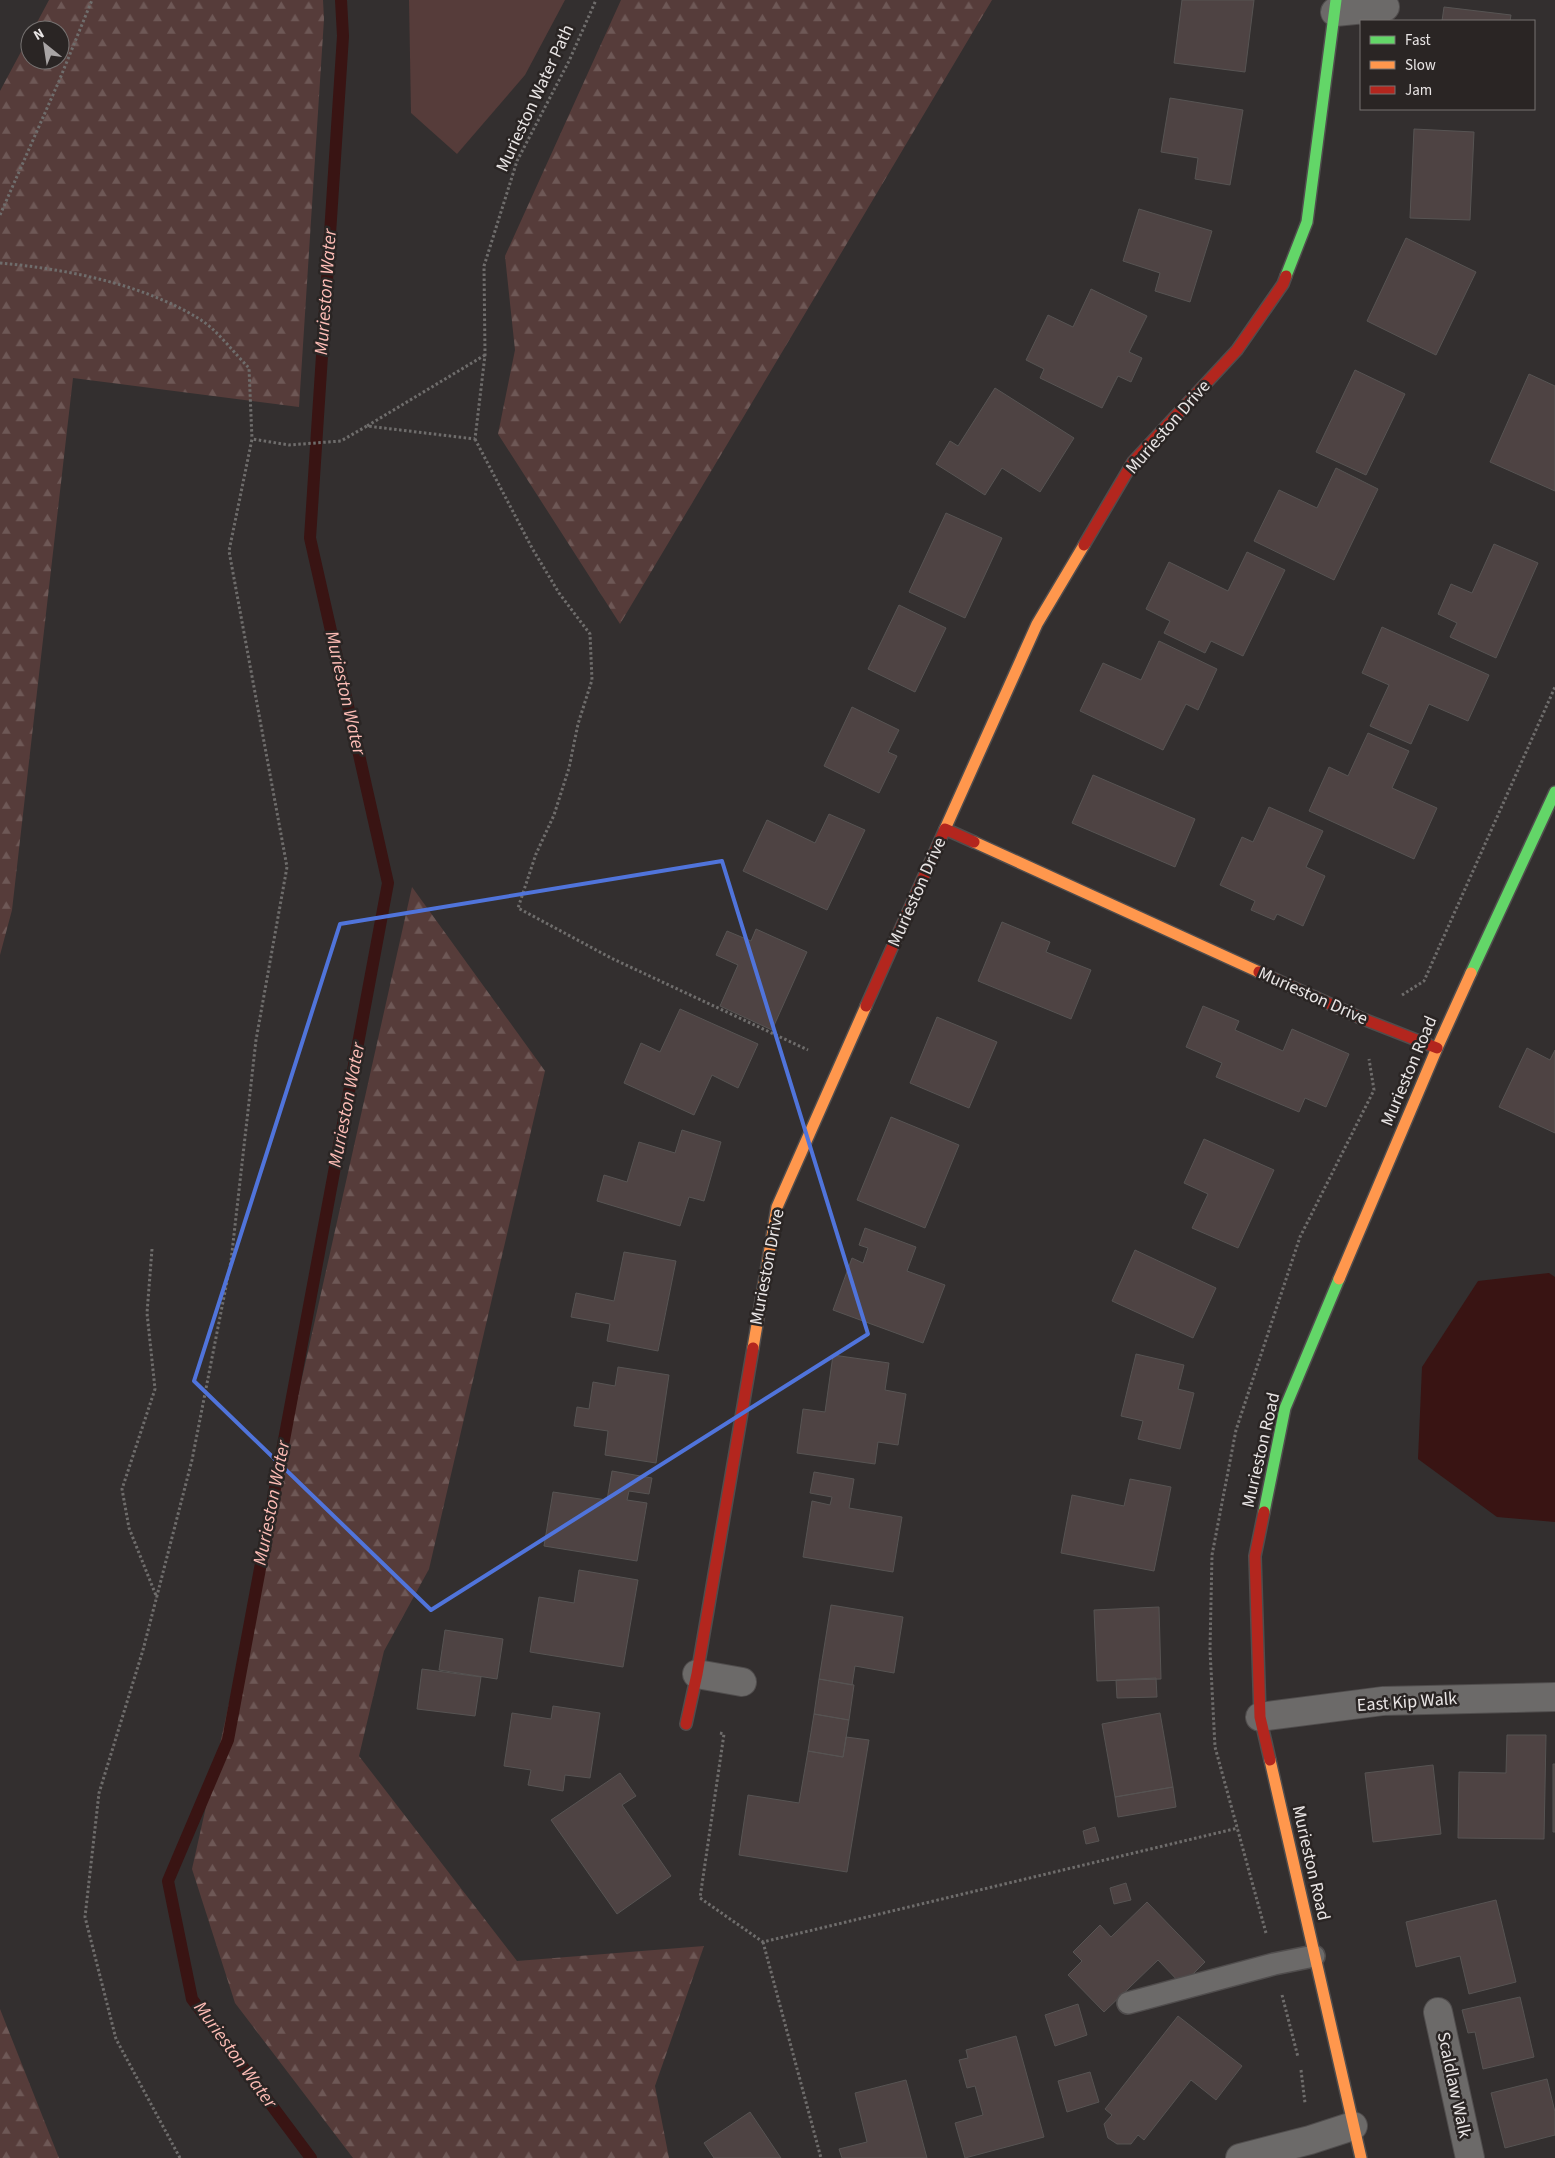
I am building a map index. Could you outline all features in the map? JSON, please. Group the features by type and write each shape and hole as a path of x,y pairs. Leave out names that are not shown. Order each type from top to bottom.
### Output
{"street":[{"name":"Murieston Drive","path":"686,1724 697,1674 777,1207 1037,624 1133,462 1237,350 1283,284 1307,222 1336,6 1385,7"},
{"name":"Murieston Road","path":"1361,2158 1260,1717 1255,1556 1285,1408 1437,1048 1555,792"},
{"name":"Murieston Drive","path":"945,829 1363,1019 1437,1048"},
{"path":"697,1674 742,1682"},
{"name":"East Kip Walk","path":"1260,1717 1383,1701 1555,1697"},
{"name":"Scaldlaw Walk","path":"1438,2012 1470,2158"},
{"path":"1240,2158 1310,2140 1353,2126"}],"lane":[{"path":"1128,2003 1274,1964 1314,1956"}],"path":[{"path":"0,215 59,82 92,0"},
{"name":"Murieston Water Path","path":"474,439 485,355 484,266 517,161 569,61 596,0"},
{"path":"0,263 40,266 144,292 202,320 249,368 252,439 229,551 287,867 256,1040 231,1261 192,1460 157,1598 99,1793 85,1916 116,2040 180,2158"},
{"path":"252,439 290,445 341,441 485,355"},
{"path":"367,426 474,439 532,548 559,593 590,634 592,680 578,724 569,768 554,814 536,854 518,908 611,958 840,1065"},
{"path":"152,1249 147,1313 155,1390 122,1488 129,1528 157,1598"},
{"path":"686,1724 724,1734 700,1898 763,1942 821,2158"},
{"path":"763,1942 1238,1828"}],"highlighted area":[{"path":"722,861 868,1334 431,1610 194,1381 340,924"}],"green space":[{"path":"49,0 323,0 324,19 299,407 73,378 12,910 0,955 0,91 20,54 20,70 70,70 70,20 38,20"},
{"path":"409,0 565,0 525,75 457,154 411,113"},
{"path":"621,0 992,0 620,624 498,434 515,350 505,256"},
{"path":"412,887 545,1071 429,1569 384,1651 359,1756 517,1961 704,1946 655,2086 669,2158 353,2158 235,2003 192,1869"},
{"path":"0,2009 59,2158 0,2158"}],"shaded area":[{"path":"1549,1273 1555,1277 1555,1522 1497,1517 1418,1459 1422,1367 1478,1281"}],"building":[{"path":"1182,0 1254,0 1245,72 1174,63"},
{"path":"1444,7 1511,15 1510,20 1442,20"},
{"path":"1170,98 1243,110 1230,185 1195,179 1198,158 1161,152"},
{"path":"1414,129 1474,132 1470,220 1410,218"},
{"path":"1139,209 1212,231 1190,302 1155,291 1160,273 1123,261"},
{"path":"1406,238 1476,272 1436,355 1367,321"},
{"path":"1091,289 1147,316 1129,352 1142,358 1131,382 1118,376 1102,408 1040,378 1044,369 1026,360 1048,315 1073,327"},
{"path":"1355,370 1405,394 1366,475 1316,452"},
{"path":"1529,374 1555,386 1555,491 1490,462"},
{"path":"995,388 1074,438 1040,492 1002,468 985,495 936,464 950,441 958,446"},
{"path":"1336,468 1378,489 1334,580 1254,541 1279,490 1317,508"},
{"path":"946,513 1002,538 965,618 909,592"},
{"path":"1494,544 1538,563 1496,658 1450,637 1457,623 1438,614 1451,584 1472,593"},
{"path":"1247,552 1285,570 1243,656 1211,641 1205,653 1164,633 1170,621 1146,609 1169,562 1228,591"},
{"path":"899,605 946,628 915,692 868,669"},
{"path":"1382,627 1489,675 1468,721 1429,704 1411,744 1370,726 1389,685 1362,673"},
{"path":"1159,641 1217,669 1198,710 1186,704 1163,750 1080,711 1103,663 1141,680"},
{"path":"852,707 899,730 888,752 897,756 879,793 824,766"},
{"path":"1368,733 1409,751 1392,788 1437,808 1414,859 1309,811 1329,767 1348,776"},
{"path":"1093,775 1195,819 1175,867 1072,823"},
{"path":"1269,807 1323,831 1306,867 1325,876 1303,926 1277,914 1274,920 1251,910 1255,901 1220,885 1242,837 1253,842"},
{"path":"829,814 865,830 827,910 743,871 767,820 815,843"},
{"path":"1002,922 1050,942 1046,952 1091,970 1071,1019 978,981"},
{"path":"756,929 807,952 772,1030 720,1006 738,965 716,955 727,931 751,941"},
{"path":"1203,1006 1239,1021 1235,1030 1283,1051 1292,1029 1349,1054 1326,1107 1305,1098 1299,1112 1216,1077 1222,1063 1186,1047"},
{"path":"680,1009 758,1044 738,1088 712,1075 694,1115 624,1083 641,1043 660,1052"},
{"path":"937,1017 997,1042 969,1108 910,1083"},
{"path":"1527,1048 1550,1060 1555,1050 1555,1133 1499,1107"},
{"path":"891,1117 959,1145 925,1228 857,1200"},
{"path":"682,1130 721,1142 704,1201 689,1197 680,1226 597,1201 604,1175 627,1182 639,1142 675,1153"},
{"path":"1204,1139 1274,1170 1238,1248 1192,1228 1208,1194 1184,1183"},
{"path":"865,1228 916,1247 907,1271 945,1285 923,1343 833,1310 852,1258 863,1263 868,1248 859,1245"},
{"path":"1135,1250 1216,1288 1193,1338 1112,1301"},
{"path":"624,1252 676,1261 658,1351 607,1341 610,1324 571,1317 576,1293 614,1301"},
{"path":"1136,1354 1184,1365 1178,1389 1194,1393 1180,1449 1138,1439 1143,1421 1121,1416"},
{"path":"833,1355 889,1363 885,1390 906,1394 898,1445 878,1442 875,1464 797,1453 803,1409 825,1412"},
{"path":"618,1367 669,1375 656,1463 605,1455 608,1431 574,1426 577,1407 589,1409 593,1382 615,1386"},
{"path":"612,1471 652,1478 649,1494 629,1491 627,1500 647,1503 637,1561 544,1546 553,1492 607,1500"},
{"path":"814,1472 854,1479 849,1508 902,1517 893,1572 803,1557 812,1501 830,1505 832,1497 810,1493"},
{"path":"1130,1479 1171,1487 1154,1571 1061,1553 1072,1495 1124,1506"},
{"path":"579,1570 638,1580 623,1667 530,1652 539,1597 574,1603"},
{"path":"831,1605 903,1617 894,1673 855,1666 852,1685 819,1679"},
{"path":"1159,1607 1161,1679 1097,1681 1094,1610"},
{"path":"445,1630 503,1639 497,1679 439,1670"},
{"path":"422,1669 481,1677 475,1716 417,1709"},
{"path":"1156,1678 1157,1697 1117,1698 1116,1680"},
{"path":"819,1679 854,1685 849,1720 814,1714"},
{"path":"553,1706 600,1713 590,1778 565,1775 563,1791 528,1785 531,1770 504,1766 512,1713 551,1719"},
{"path":"1160,1713 1173,1787 1115,1797 1102,1724"},
{"path":"814,1714 849,1720 843,1757 808,1751"},
{"path":"1507,1735 1546,1735 1544,1839 1458,1838 1459,1772 1506,1773"},
{"path":"846,1737 869,1740 847,1872 739,1855 748,1795 799,1803 808,1751 843,1757"},
{"path":"1553,1764 1555,1764 1555,1832 1553,1832"},
{"path":"1433,1765 1441,1834 1373,1842 1365,1773"},
{"path":"620,1773 636,1796 622,1805 671,1876 617,1914 551,1820"},
{"path":"1173,1787 1176,1807 1118,1817 1115,1797"},
{"path":"1095,1827 1099,1841 1086,1844 1083,1831"},
{"path":"1126,1883 1131,1900 1114,1904 1110,1888"},
{"path":"1496,1900 1516,1982 1469,1994 1460,1956 1416,1967 1406,1922"},
{"path":"1147,1902 1205,1962 1182,1985 1158,1960 1104,2012 1068,1975 1082,1961 1073,1952 1100,1925 1111,1937"},
{"path":"1520,1997 1534,2057 1483,2069 1475,2032 1468,2033 1462,2010"},
{"path":"1078,2004 1087,2035 1055,2046 1045,2015"},
{"path":"1178,2016 1242,2066 1216,2100 1191,2080 1144,2140 1138,2135 1131,2144 1117,2144 1108,2138 1104,2124 1112,2115 1105,2109"},
{"path":"1016,2036 1044,2137 965,2158 955,2123 983,2115 975,2086 967,2088 959,2060 968,2058 966,2050"},
{"path":"1090,2072 1099,2102 1067,2112 1058,2081"},
{"path":"1547,2079 1555,2112 1555,2135 1505,2148 1491,2093"},
{"path":"906,2080 927,2158 842,2158 839,2149 867,2142 855,2093"},
{"path":"750,2112 781,2158 714,2158 704,2143"}],"waterway":[{"name":"Murieston Water","path":"311,2158 192,1999 168,1881 228,1740 388,883 310,538 343,36 341,0"}],"traffic: fast":[{"path":"1286,276 1307,222 1336,0"},
{"path":"1471,973 1555,792"},
{"path":"1264,1512 1285,1408 1339,1279"}],"traffic: slow":[{"path":"945,829 1037,624 1084,545"},
{"path":"974,842 1259,972"},
{"path":"1339,1279 1437,1048 1471,973"},
{"path":"753,1348 777,1207 866,1006"},
{"path":"1270,1760 1361,2158"}],"traffic: jam":[{"path":"1084,545 1133,462 1237,350 1283,284 1286,276"},
{"path":"866,1006 945,829 974,842"},
{"path":"1259,972 1363,1019 1437,1048"},
{"path":"686,1724 697,1674 753,1348"},
{"path":"1264,1512 1255,1556 1260,1717 1270,1760"}]}
